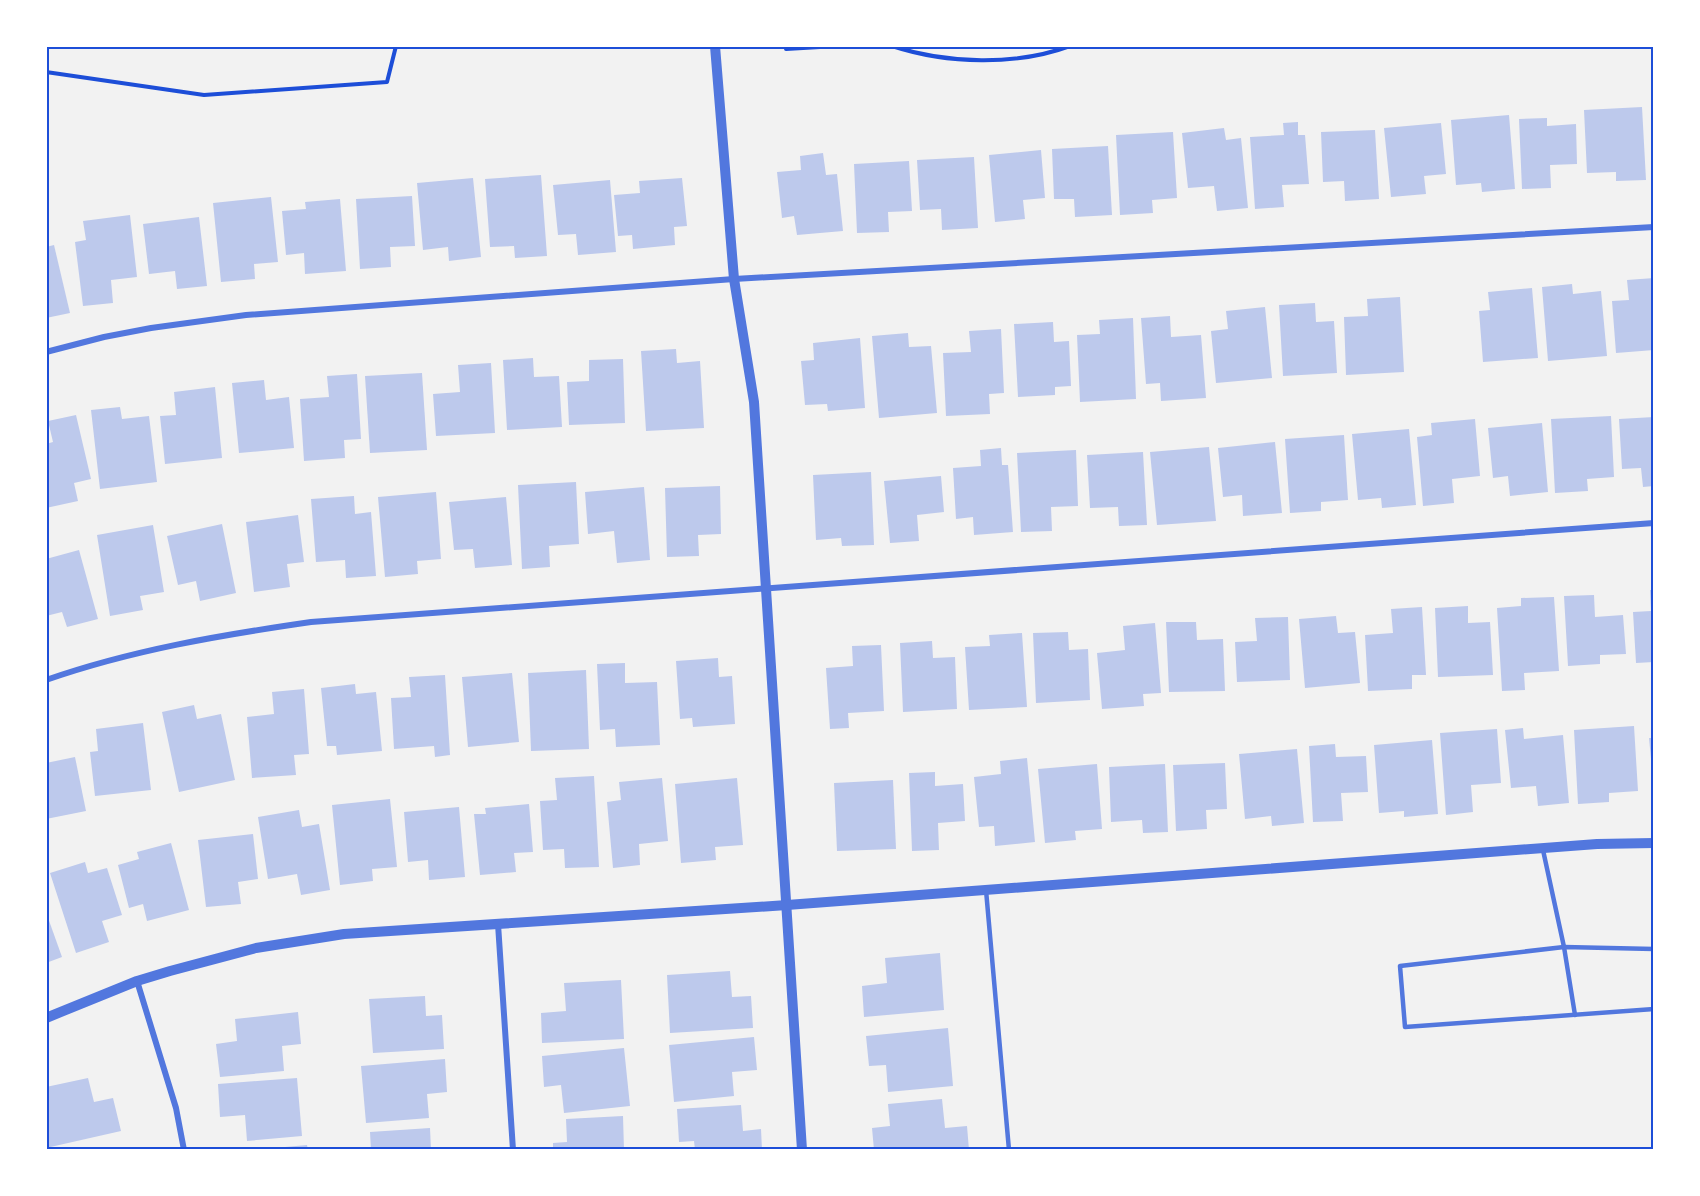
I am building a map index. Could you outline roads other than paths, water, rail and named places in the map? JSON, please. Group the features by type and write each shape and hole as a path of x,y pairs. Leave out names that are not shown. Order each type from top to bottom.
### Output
{"street":[{"path":"715,46 734,279 754,402 802,1149"},
{"path":"46,352 151,328 246,315 734,279 1653,226"},
{"path":"46,680 181,643 311,622 1653,523"},
{"path":"46,1018 137,981 256,948 344,934 1653,843"},
{"path":"498,924 513,1149"},
{"path":"137,981 176,1108 184,1149"}],"lane":[{"path":"1543,849 1564,947 1575,1015"},
{"path":"986,890 1009,1149"},
{"path":"1653,949 1564,947 1400,966 1405,1027 1653,1009"}]}
